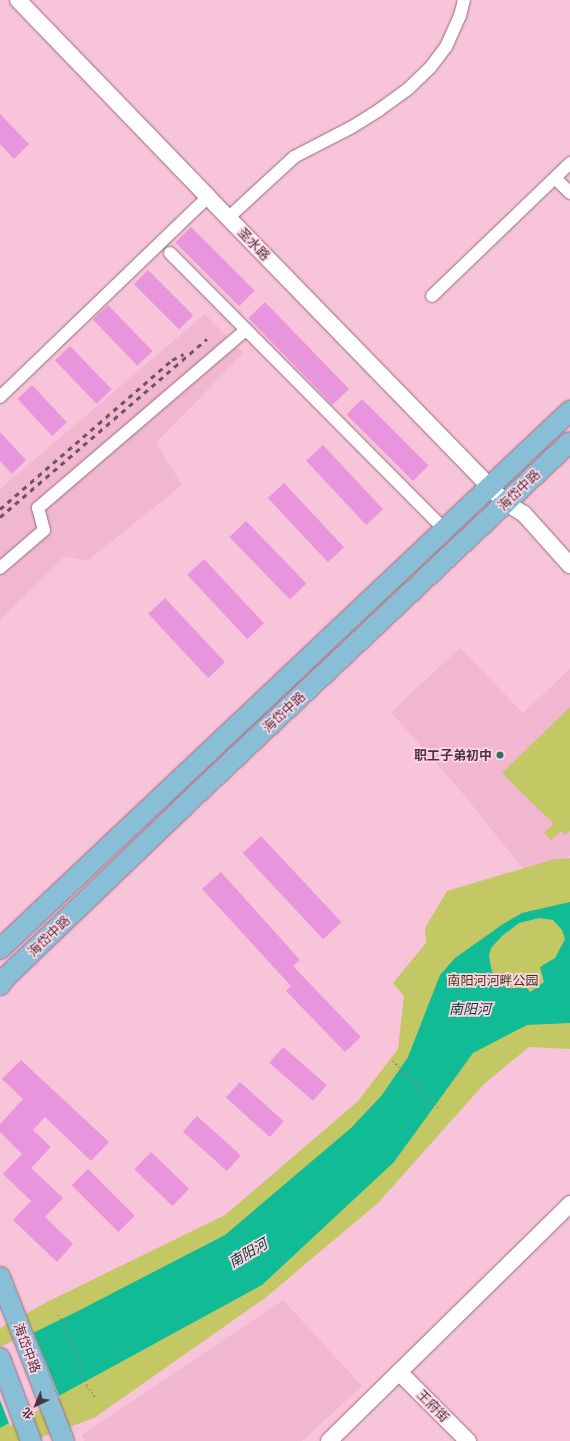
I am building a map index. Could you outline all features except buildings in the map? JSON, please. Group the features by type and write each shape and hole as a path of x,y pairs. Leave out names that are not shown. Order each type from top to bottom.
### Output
{"main road":[{"name":"海岱中路","path":"0,949 570,411"},
{"name":"海岱中路","path":"0,985 6,977 182,808 570,442"},
{"name":"海岱中路","path":"0,1277 64,1441"},
{"path":"0,1358 31,1441"}],"street":[{"name":"圣水路","path":"18,0 208,198 506,503 524,514 570,565"},
{"path":"228,218 294,157 352,127 408,89 430,68 446,47 460,16 464,0"},
{"path":"432,296 570,163"},
{"path":"555,178 570,193"},
{"path":"0,397 208,198"},
{"path":"170,253 445,530"},
{"path":"0,568 44,530 38,508 246,330"},
{"path":"330,1441 570,1204"},
{"name":"王府街","path":"399,1372 468,1441"}],"path":[{"path":"393,1061 439,1109"},
{"path":"58,1315 66,1328 87,1386 96,1399"}],"shaded area":[{"path":"205,314 243,353 156,443 182,485 87,561 65,556 0,620 0,489"},
{"name":"职工子弟初中","path":"460,648 523,713 570,669 570,856 523,869 466,797 391,712"},
{"path":"283,1300 362,1386 302,1441 84,1441 82,1435"}],"green space":[{"path":"570,707 570,831 565,835 561,831 551,840 544,833 554,824 502,773"},
{"name":"南阳河河畔公园","path":"570,858 570,1049 529,1047 484,1084 378,1203 265,1298 94,1418 31,1441 0,1441 0,1328 49,1301 225,1215 358,1101 398,1049 404,996 393,983 426,943 425,928 447,891 555,859"}],"water":[{"name":"南阳河","path":"570,902 570,1023 527,1025 473,1053 394,1162 262,1285 0,1428 0,1349 76,1312 225,1235 351,1128 382,1095 408,1057 440,975 455,958 503,924 522,913","holes":["539,918 553,920 562,930 565,939 555,958 540,967 544,982 530,992 527,988 506,988 492,972 489,956 491,948 502,936 519,923"]}],"pier":[{"path":"33,1331 60,1398 10,1426 0,1400 0,1347"}],"railway":[{"path":"0,517 207,339"},
{"path":"0,509 172,360 184,354"}],"place":[{"name":"职工子弟初中","path":"500,755"}]}
